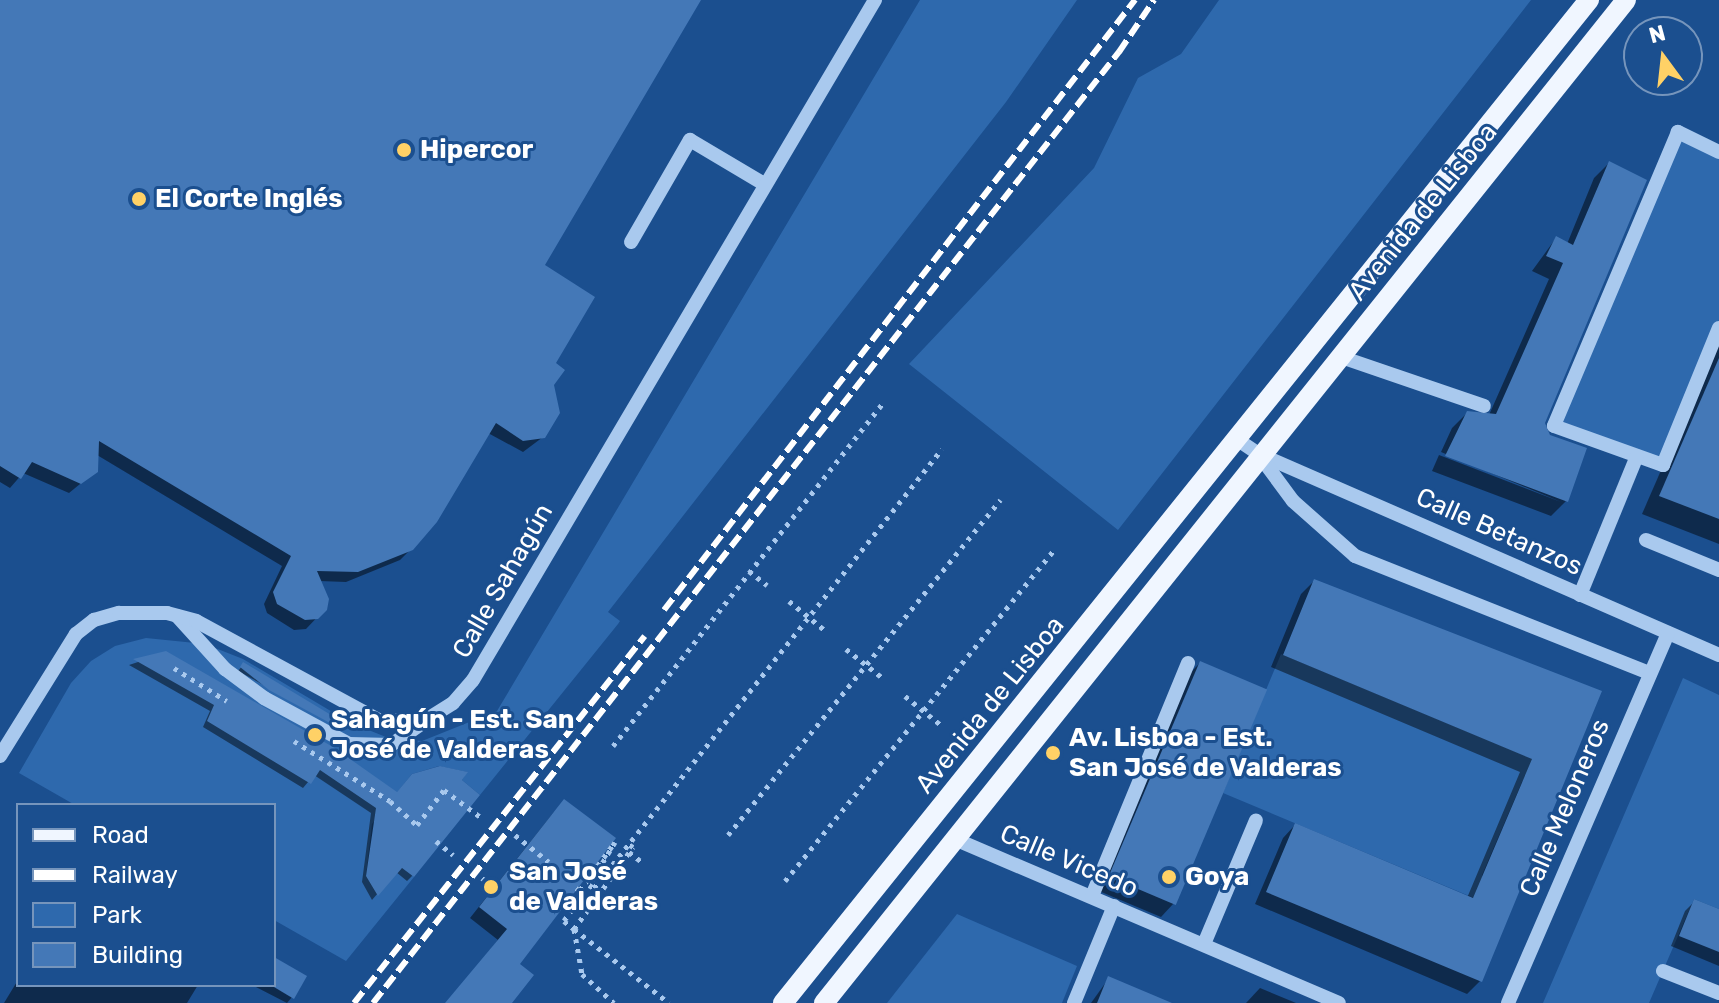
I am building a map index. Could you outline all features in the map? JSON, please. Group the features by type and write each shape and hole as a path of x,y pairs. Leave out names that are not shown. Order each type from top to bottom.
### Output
{"main road":[{"path":"1524,77 1577,0"},
{"name":"Avenida de Lisboa","path":"783,1003 1238,440 1524,77 1589,0"},
{"name":"Avenida de Lisboa","path":"824,1003 957,840 1259,454 1341,357 1626,0"}],"street":[{"name":"Calle Sahagún","path":"177,616 245,684 349,744 391,745 473,680 875,0"},
{"path":"1719,152 1678,132 1554,426 1663,465 1719,328"},
{"path":"631,242 690,140 764,184"},
{"path":"1341,357 1484,406"},
{"path":"1238,440 1259,454 1293,501 1355,556 1649,673"},
{"name":"Calle Betanzos","path":"1259,454 1719,655"},
{"path":"1580,595 1637,456"},
{"path":"1646,540 1719,570"},
{"path":"0,756 76,634 94,620 119,613 177,616 196,621 380,721 403,724 431,716"},
{"name":"Calle Meloneros","path":"1508,1003 1668,633"},
{"path":"1092,896 1188,663"},
{"path":"1204,944 1256,820"},
{"name":"Calle Vicedo","path":"957,840 1339,1003"},
{"path":"1074,1003 1114,906"},
{"path":"1663,971 1719,993"}],"path":[{"path":"613,746 883,403"},
{"path":"669,1003 564,921 584,893 578,889 615,842 589,885 594,888 942,449"},
{"path":"728,835 1000,500"},
{"path":"785,881 1056,548"},
{"path":"749,571 767,585"},
{"path":"789,601 827,632"},
{"path":"846,649 884,679"},
{"path":"174,668 241,709"},
{"path":"905,696 941,725"},
{"path":"281,734 390,801 417,825 444,790 482,818"},
{"path":"515,835 549,862"},
{"path":"436,841 453,855"},
{"path":"614,1003 582,974 574,929 633,847 627,843"},
{"path":"629,852 643,863"},
{"path":"482,878 498,890"}],"green space":[{"path":"920,0 1077,0 1006,102 608,612 620,621 618,624 480,795 462,780 467,772 439,766 412,774 372,824 366,876 402,868 414,877 346,961 276,921 276,803 72,803 19,773 71,683 91,661 115,646 146,638 205,644 243,659 351,723 386,737 422,741 497,711"},
{"path":"1219,0 1531,0 1118,530 909,364 1094,168 1138,78 1181,54"},
{"path":"1678,130 1719,150 1719,332 1664,467 1553,426"},
{"path":"1281,654 1545,764 1522,782 1482,875 1486,903 1223,793"},
{"path":"1683,678 1719,695 1719,909 1694,899 1649,1003 1543,1003"},
{"path":"957,914 1077,966 1062,1003 887,1003"}],"building":[{"path":"0,0 701,0 545,265 595,297 556,363 565,370 554,385 560,413 545,438 523,441 496,423 437,522 413,550 358,572 317,571 329,599 327,610 318,619 305,620 277,604 273,592 291,556 99,441 98,472 81,484 32,462 21,479 0,466"},
{"path":"1609,161 1647,180 1545,423 1550,435 1587,448 1568,502 1445,456 1467,411 1496,414 1563,263 1546,256 1556,236 1573,245"},
{"path":"1719,358 1719,519 1659,496"},
{"path":"1314,579 1602,691 1482,982 1266,892 1295,823 1473,898 1532,759 1283,655"},
{"path":"166,651 333,747 397,792 412,774 440,766 468,772 462,780 480,795 414,877 402,868 378,896 366,876 376,808 320,770 311,784 207,721 214,705 133,659"},
{"path":"1200,661 1267,690 1176,905 1109,876"},
{"path":"243,662 346,724 343,730 269,690 240,667"},
{"path":"564,799 616,838 520,964 534,975 512,1003 445,1003 507,929 479,907"},
{"path":"1694,899 1719,909 1719,952 1679,936"},
{"path":"276,958 307,976 294,999 274,987"},
{"path":"1108,976 1172,1003 1097,1003"}],"railway":[{"path":"664,610 1135,0"},
{"path":"373,1003 1119,52 1154,0"},
{"path":"354,1003 645,636"}],"place":[{"name":"Hipercor","path":"404,150"},
{"name":"El Corte Inglés","path":"139,199"},
{"name":"Sahagún - Est. San José de Valderas","path":"315,735"},
{"name":"Av. Lisboa - Est. San José de Valderas","path":"1053,753"},
{"name":"Goya","path":"1169,877"},
{"name":"San José de Valderas","path":"491,887"}]}
